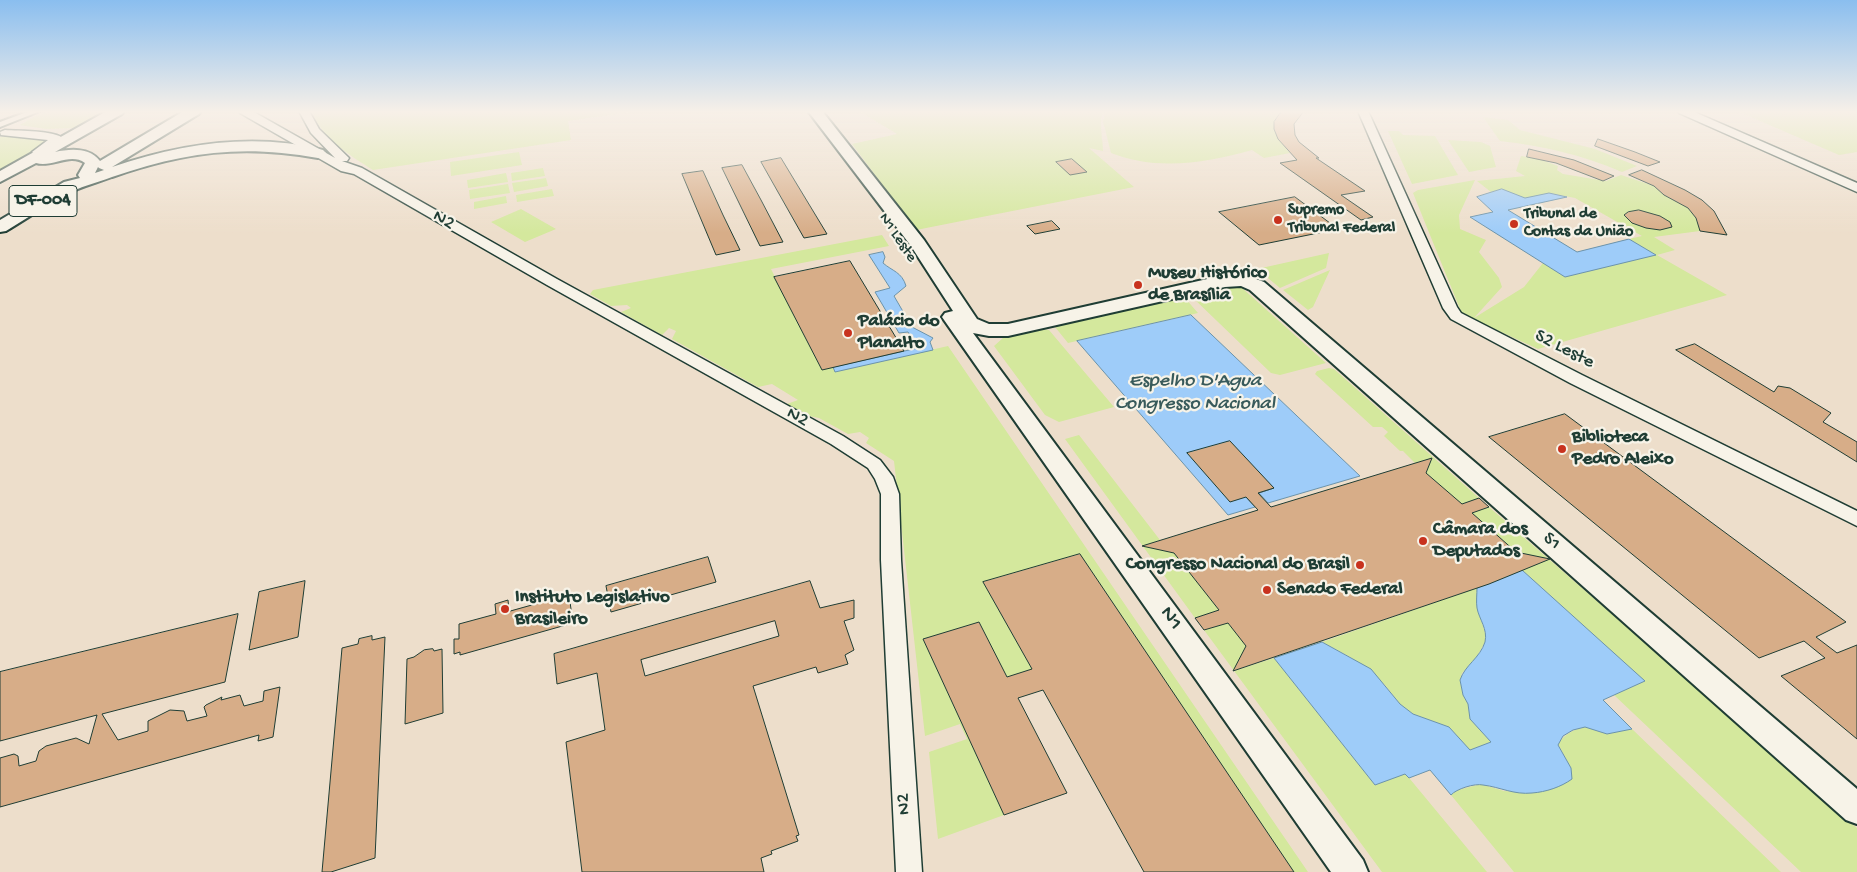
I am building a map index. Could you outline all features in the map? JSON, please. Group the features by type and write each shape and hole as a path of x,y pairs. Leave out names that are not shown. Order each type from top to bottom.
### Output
{"highway":[{"name":"DF-004","path":"5,174 45,152"},
{"name":"DF-004","path":"0,227 125,152"},
{"path":"57,192 151,159 186,152"},
{"path":"311,152 318,153"},
{"name":"N1 Leste","path":"835,152 901,241 904,251 988,366"},
{"name":"N1 Leste","path":"847,152 918,244 970,323 979,328 989,330 1008,330"},
{"path":"5,174 48,159 79,155 90,157 93,162 86,175"},
{"name":"S1","path":"1008,330 1225,281 1243,280 1257,286 1857,809"},
{"path":"988,366 988,347 990,342 1008,330"},
{"name":"N1","path":"988,366 1351,872"}],"main road":[{"path":"5,174 39,152"},
{"name":"N2","path":"335,152 358,172 837,440 874,464 884,477 890,494 891,560 909,872"},
{"name":"S2 Leste","path":"1381,152 1450,308 1456,316 1576,379 1857,519"},
{"path":"1775,152 1857,188"},
{"path":"1799,152 1857,177"},
{"name":"N2","path":"318,153 345,168 358,172"}],"green space":[{"path":"0,152 34,152 0,170"},
{"path":"346,152 494,152 373,170"},
{"path":"519,152 522,165 451,176 450,162"},
{"path":"858,152 1093,152 1134,187 916,230"},
{"path":"1246,152 1182,163 1146,162 1128,159 1111,153"},
{"path":"1255,152 1290,153 1264,158"},
{"path":"1397,152 1444,152 1458,175 1412,184"},
{"path":"1456,152 1492,152 1496,167 1469,172"},
{"path":"1560,152 1602,152 1637,166 1622,172"},
{"path":"1831,152 1857,152 1857,152 1839,155"},
{"path":"1521,156 1539,159 1558,166 1557,170 1563,174 1606,181 1621,175 1654,186 1664,195 1688,208 1696,218 1700,231 1654,237 1675,250 1657,255 1727,295 1538,349 1462,314 1413,193 1418,190 1475,180 1459,215 1460,229 1486,240 1479,252 1499,278 1502,287 1474,318 1524,287 1543,263 1565,277 1655,255 1629,239 1642,236 1575,198 1549,193 1525,199 1502,189 1491,192 1477,181 1525,176 1516,171"},
{"path":"543,168 545,176 512,181 511,173"},
{"path":"506,173 508,182 468,188 467,180"},
{"path":"546,178 548,186 514,192 512,183"},
{"path":"508,184 510,193 470,199 469,190"},
{"path":"552,189 554,196 517,202 516,195"},
{"path":"506,196 507,203 474,209 474,202"},
{"path":"521,209 556,229 525,242 491,222"},
{"path":"882,235 889,246 771,269 822,370 833,367 835,372 948,346 1308,872 1294,872 1080,554 983,582 1032,669 1007,677 979,622 923,639 1004,815 938,839 929,752 967,739 960,724 925,736 894,461 866,443 869,438 860,432 848,434 819,418 809,416 787,404 798,400 772,384 758,387 672,339 676,331 669,328 662,335 621,312 631,308 627,305 611,306 590,294 593,290"},
{"path":"1329,253 1326,268 1280,288 1257,269"},
{"path":"1330,270 1313,307 1308,310 1283,290"},
{"path":"1233,285 1241,287 1326,363 1280,375 1271,373 1191,296"},
{"path":"1181,297 1185,298 1198,313 1068,343 1055,327 1059,324"},
{"path":"1042,329 1049,330 1114,407 1059,422 1045,415 994,346 1004,337"},
{"path":"1329,368 1334,369 1479,498 1462,504 1426,473 1432,458 1415,463 1403,451 1400,451 1384,436 1388,432 1382,427 1373,427 1315,374 1317,371"},
{"path":"1079,435 1160,540 1143,546 1174,553 1219,610 1195,618 1065,439"},
{"path":"1489,507 1548,559 1516,552 1472,513"},
{"path":"1549,559 1857,828 1857,872 1801,872 1614,695 1644,681 1522,570"},
{"path":"1477,588 1477,607 1485,632 1485,642 1475,660 1462,673 1460,681 1463,695 1468,704 1470,719 1491,742 1470,750 1449,727 1413,714 1400,704 1385,685 1350,657 1322,642"},
{"path":"1228,623 1246,646 1234,671 1204,630"},
{"path":"1274,658 1375,785 1405,773 1487,872 1382,872 1234,671"},
{"path":"1585,727 1607,734 1632,729 1781,872 1514,872 1451,795 1454,791 1481,784 1504,791 1534,793 1571,768 1558,744 1569,733"}],"water":[{"path":"1502,189 1525,198 1549,193 1567,197 1508,210 1577,252 1629,239 1656,255 1565,277 1470,217 1493,212 1477,197"},
{"path":"883,252 885,257 883,263 902,278 906,286 894,296 912,327 933,338 930,342 933,350 835,372 833,367 918,348 908,332 899,333 875,292 890,288 869,255"},
{"name":"Espelho D'Agua Congresso Nacional","path":"1191,315 1360,476 1268,503 1259,493 1274,488 1246,497 1255,507 1228,515 1077,341"},
{"path":"1522,570 1645,681 1603,700 1632,729 1607,734 1585,727 1573,730 1563,736 1558,745 1571,768 1572,779 1553,789 1525,793 1480,785 1461,789 1451,795 1430,770 1409,778 1405,774 1375,785 1274,658 1322,642 1371,669 1400,704 1413,714 1449,727 1470,750 1491,742 1470,719 1468,704 1463,695 1460,680 1465,670 1480,653 1486,637 1477,608 1477,588"}],"building":[{"path":"1289,152 1311,152 1319,158 1316,158 1365,191 1341,195 1373,217 1361,220 1280,163 1297,160"},
{"path":"1528,152 1540,152 1574,160 1614,176 1603,181 1556,163 1527,157"},
{"path":"1610,152 1634,152 1660,162 1648,166"},
{"path":"781,158 827,234 804,238 761,162"},
{"path":"1072,159 1087,172 1070,175 1056,162"},
{"path":"742,165 783,242 760,246 722,168"},
{"path":"1642,170 1702,200 1714,211 1727,235 1700,231 1696,218 1688,208 1664,195 1654,186 1629,175"},
{"path":"703,171 740,250 716,255 682,174"},
{"name":"Supremo Tribunal Federal","path":"1295,197 1338,229 1259,245 1219,212"},
{"path":"1639,210 1660,216 1670,222 1672,227 1660,230 1646,228 1632,223 1624,215 1628,212"},
{"path":"1052,221 1060,229 1035,234 1027,226"},
{"name":"Palácio do Planalto","path":"850,261 904,351 822,370 774,277"},
{"path":"1695,344 1774,392 1778,386 1790,388 1831,413 1823,422 1857,442 1857,462 1676,350"},
{"path":"1565,414 1846,622 1816,637 1837,653 1857,645 1857,739 1781,676 1825,658 1804,641 1759,658 1489,437"},
{"name":"Congresso Nacional do Brasil","path":"1230,441 1274,488 1258,493 1271,507 1432,458 1426,473 1462,504 1479,498 1489,507 1472,513 1516,552 1550,559 1489,584 1233,671 1246,646 1228,623 1204,630 1195,618 1219,610 1174,553 1142,546 1258,510 1246,497 1230,502 1187,453"},
{"path":"1080,554 1294,872 1144,872 1043,690 1018,698 1067,793 1004,815 923,639 979,622 1007,677 1032,669 983,582"},
{"path":"708,557 716,582 611,612 606,586"},
{"path":"305,581 298,637 249,650 259,592"},
{"path":"810,581 820,608 854,600 854,618 844,621 854,650 845,655 848,664 818,673 816,667 753,686 799,835 796,836 798,841 771,851 772,854 761,858 764,872 582,872 566,742 605,730 597,673 557,684 554,654","holes":["775,621 779,636 645,676 641,660"]},
{"path":"569,595 573,623 460,655 460,652 454,654 454,639 459,639 459,624 496,614 495,604 508,600 509,611"},
{"path":"238,614 225,682 102,714 118,740 148,731 148,721 170,710 184,711 187,721 207,716 204,707 222,697 221,700 240,695 244,706 263,701 264,691 280,687 273,737 258,741 259,735 0,807 0,758 14,754 18,756 19,766 36,761 39,751 46,746 76,738 89,744 97,715 0,741 0,672"},
{"path":"372,636 372,640 385,637 375,858 331,872 322,872 342,648 358,644 359,639"},
{"path":"433,649 434,651 442,649 443,713 405,724 407,659 414,657 424,650"}],"place":[{"name":"Supremo Tribunal Federal","path":"1278,220"},
{"name":"Tribunal de Contas da União","path":"1514,224"},
{"name":"Museu Histórico de Brasília","path":"1138,285"},
{"name":"Palácio do Planalto","path":"848,333"},
{"name":"Biblioteca Pedro Aleixo","path":"1562,449"},
{"name":"Câmara dos Deputados","path":"1423,541"},
{"name":"Congresso Nacional do Brasil","path":"1360,565"},
{"name":"Senado Federal","path":"1267,590"},
{"name":"Instituto Legislativo Brasileiro","path":"505,609"}]}
